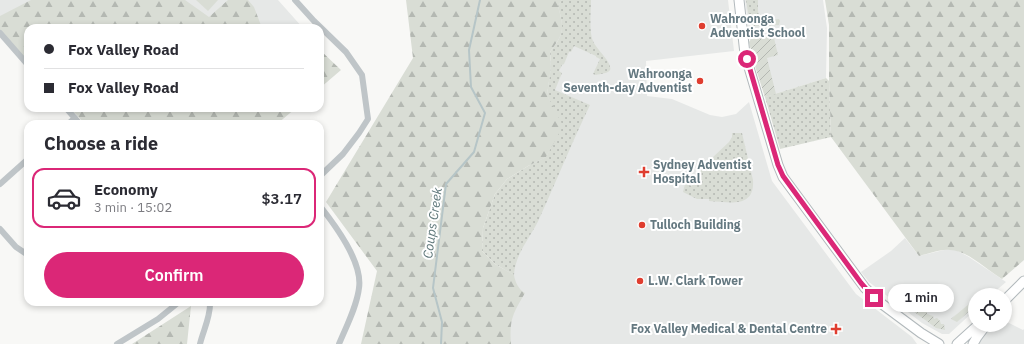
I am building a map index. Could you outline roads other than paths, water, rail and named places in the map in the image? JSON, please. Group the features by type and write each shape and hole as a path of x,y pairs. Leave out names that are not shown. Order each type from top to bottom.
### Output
{"main road":[{"path":"739,0 745,54 778,165 783,176 865,288 878,301 917,330 939,344"},
{"path":"1012,294 1024,282"},
{"path":"917,330 924,344"},
{"path":"958,344 971,332"},
{"path":"973,344 981,332"}],"street":[{"path":"295,0 317,24"},
{"path":"324,31 346,52 362,75 368,119 343,154 324,172"},
{"path":"0,33 24,60"},
{"path":"70,112 75,118 73,120"},
{"path":"0,184 24,163"},
{"path":"324,211 337,227 347,244 360,279 357,298 339,344"},
{"path":"0,229 16,247 24,252"},
{"path":"117,344 158,319 175,306"},
{"path":"200,344 210,306"}],"waterway":[{"name":"Coups Creek","path":"441,344 442,322 433,288 446,184 474,152 485,113 471,87 469,50 480,0"}],"place":[{"name":"Wahroonga Adventist School","path":"702,26"},
{"name":"Wahroonga Seventh-day Adventist","path":"700,81"},
{"name":"Sydney Adventist Hospital","path":"644,172"},
{"name":"Tulloch Building","path":"642,225"},
{"name":"L.W. Clark Tower","path":"640,281"},
{"name":"Fox Valley Medical & Dental Centre","path":"836,329"}]}
